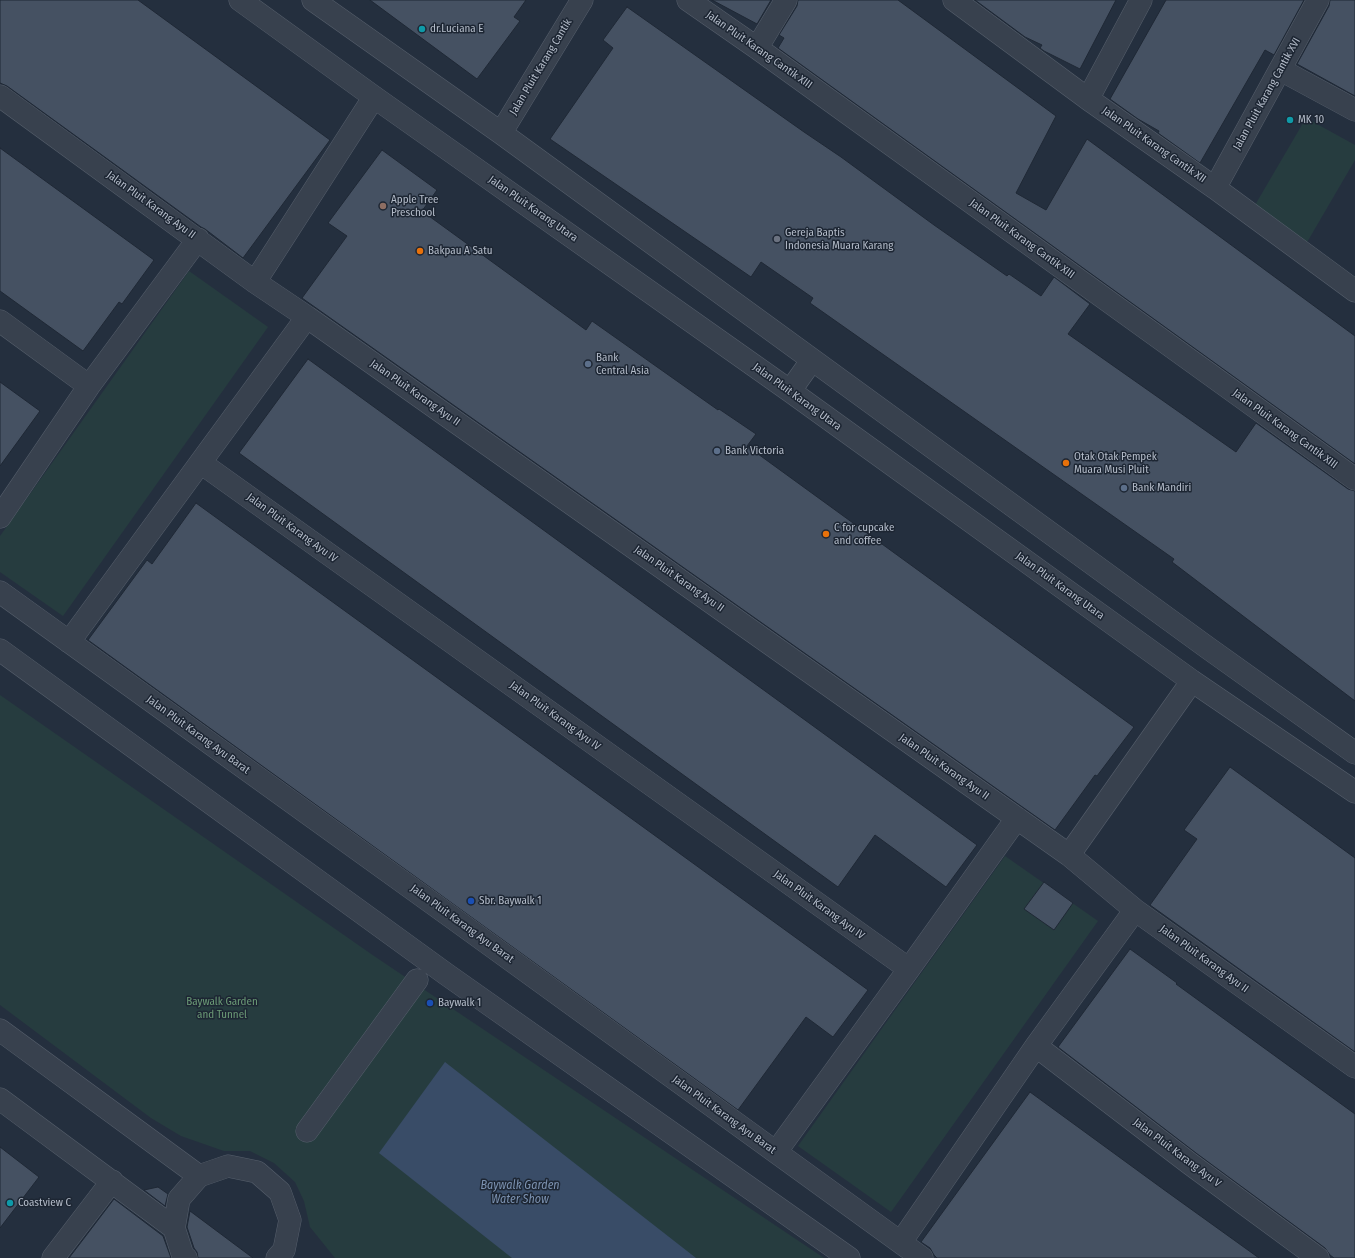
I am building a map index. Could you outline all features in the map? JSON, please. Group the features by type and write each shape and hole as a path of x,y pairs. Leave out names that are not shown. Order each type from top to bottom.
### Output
{"street":[{"name":"Jalan Pluit Karang Utara","path":"240,0 374,97 790,391 1192,681 1355,792"},
{"path":"313,0 501,133 1208,648 1355,753"},
{"name":"Jalan Pluit Karang Cantik","path":"501,133 582,0"},
{"name":"Jalan Pluit Karang Cantik XIII","path":"688,0 757,48 1355,479"},
{"path":"757,48 786,0"},
{"path":"1088,99 1141,0"},
{"name":"Jalan Pluit Karang Cantik XVI","path":"1215,188 1318,0"},
{"name":"Jalan Pluit Karang Cantik XII","path":"961,2 1088,99 1215,188 1355,291"},
{"path":"1281,70 1355,110"},
{"name":"Jalan Pluit Karang Ayu II","path":"0,96 255,282 307,317 1069,855 1135,910 1355,1067"},
{"path":"255,282 374,97"},
{"path":"0,517 89,386 198,239"},
{"path":"69,642 307,317"},
{"path":"0,321 89,386"},
{"path":"790,391 812,360"},
{"name":"Jalan Pluit Karang Ayu IV","path":"201,463 909,969"},
{"name":"Jalan Pluit Karang Ayu Barat","path":"0,592 922,1258"},
{"path":"0,650 446,974 849,1258"},
{"path":"1069,855 1192,681"},
{"path":"776,1152 1017,818"},
{"path":"901,1242 1036,1046 1135,910"},
{"path":"307,1131 417,980"},
{"path":"0,1030 200,1176"},
{"name":"Jalan Pluit Karang Ayu V","path":"1036,1046 1189,1163 1318,1258"},
{"path":"0,1098 174,1228"},
{"path":"186,1258 174,1228 180,1199 200,1176 228,1166 257,1172 280,1192 290,1220 286,1255"},
{"path":"53,1258 112,1181"}],"green space":[{"path":"1306,118 1355,145 1355,160 1306,244 1251,212"},
{"path":"189,271 268,327 63,616 0,572 0,536"},
{"name":"Baywalk Garden and Tunnel","path":"0,695 374,956 824,1258 335,1258 310,1227 304,1201 295,1182 274,1163 250,1151 224,1151 181,1136 151,1118 0,1005"},
{"path":"1005,856 1098,921 891,1212 798,1146"}],"water":[{"name":"Baywalk Garden Water Show","path":"445,1062 696,1258 512,1258 379,1153"}],"building":[{"path":"0,0 138,0 330,140 243,258 7,86 0,83"},
{"path":"370,0 526,0 514,17 520,21 477,79"},
{"path":"712,0 771,0 757,24"},
{"path":"798,0 898,0 1056,116 1016,193 1046,210 1087,139 1355,336 1355,464 778,48 784,38 779,35 797,6"},
{"path":"975,0 1116,0 1080,69 1044,51 1040,48 1042,45 1025,37"},
{"path":"1166,0 1304,0 1274,55 1265,50 1200,163 1158,133 1159,131 1138,119 1110,99"},
{"path":"1330,0 1355,0 1355,96 1297,64 1329,6"},
{"path":"627,7 841,157 1007,276 1009,274 1041,296 1054,277 1090,304 1068,334 1236,452 1256,423 1348,489 1355,491 1355,701 1172,562 1174,559 810,303 813,298 761,262 751,277 550,139 613,48 603,40"},
{"path":"0,148 154,260 122,304 119,302 83,351 0,291"},
{"path":"382,150 437,190 422,211 586,330 592,321 718,410 719,409 756,434 747,446 1134,727 1097,776 1095,775 1055,830 302,298 347,236 328,223"},
{"path":"308,359 977,845 946,887 875,835 838,887 239,453"},
{"path":"0,382 40,411 0,466"},
{"path":"196,503 868,990 833,1037 806,1017 738,1110 88,640 147,560 152,564"},
{"path":"1230,767 1355,858 1355,1052 1150,905 1197,839 1184,830"},
{"path":"1044,882 1073,903 1054,930 1024,909"},
{"path":"1130,949 1355,1114 1355,1258 1334,1258 1325,1248 1196,1153 1058,1047"},
{"path":"1030,1092 1259,1258 937,1258 930,1248 921,1242"},
{"name":"Coastview C","path":"0,1147 39,1177 0,1228"},
{"path":"158,1187 168,1194 165,1206 144,1190"},
{"path":"114,1199 163,1236 171,1258 69,1258"},
{"path":"190,1211 253,1258 198,1258 187,1227"}],"place":[{"name":"dr.Luciana E","path":"422,29"},
{"name":"MK 10","path":"1290,120"},
{"name":"Apple Tree Preschool","path":"383,206"},
{"name":"Gereja Baptis Indonesia Muara Karang","path":"777,239"},
{"name":"Bakpau A Satu","path":"420,251"},
{"name":"Bank Central Asia","path":"588,364"},
{"name":"Bank Victoria","path":"717,451"},
{"name":"Otak Otak Pempek Muara Musi Pluit","path":"1066,463"},
{"name":"Bank Mandiri","path":"1124,488"},
{"name":"C for cupcake and coffee","path":"826,534"},
{"name":"Sbr. Baywalk 1","path":"471,901"},
{"name":"Baywalk 1","path":"430,1003"},
{"name":"Coastview C","path":"10,1203"}]}
